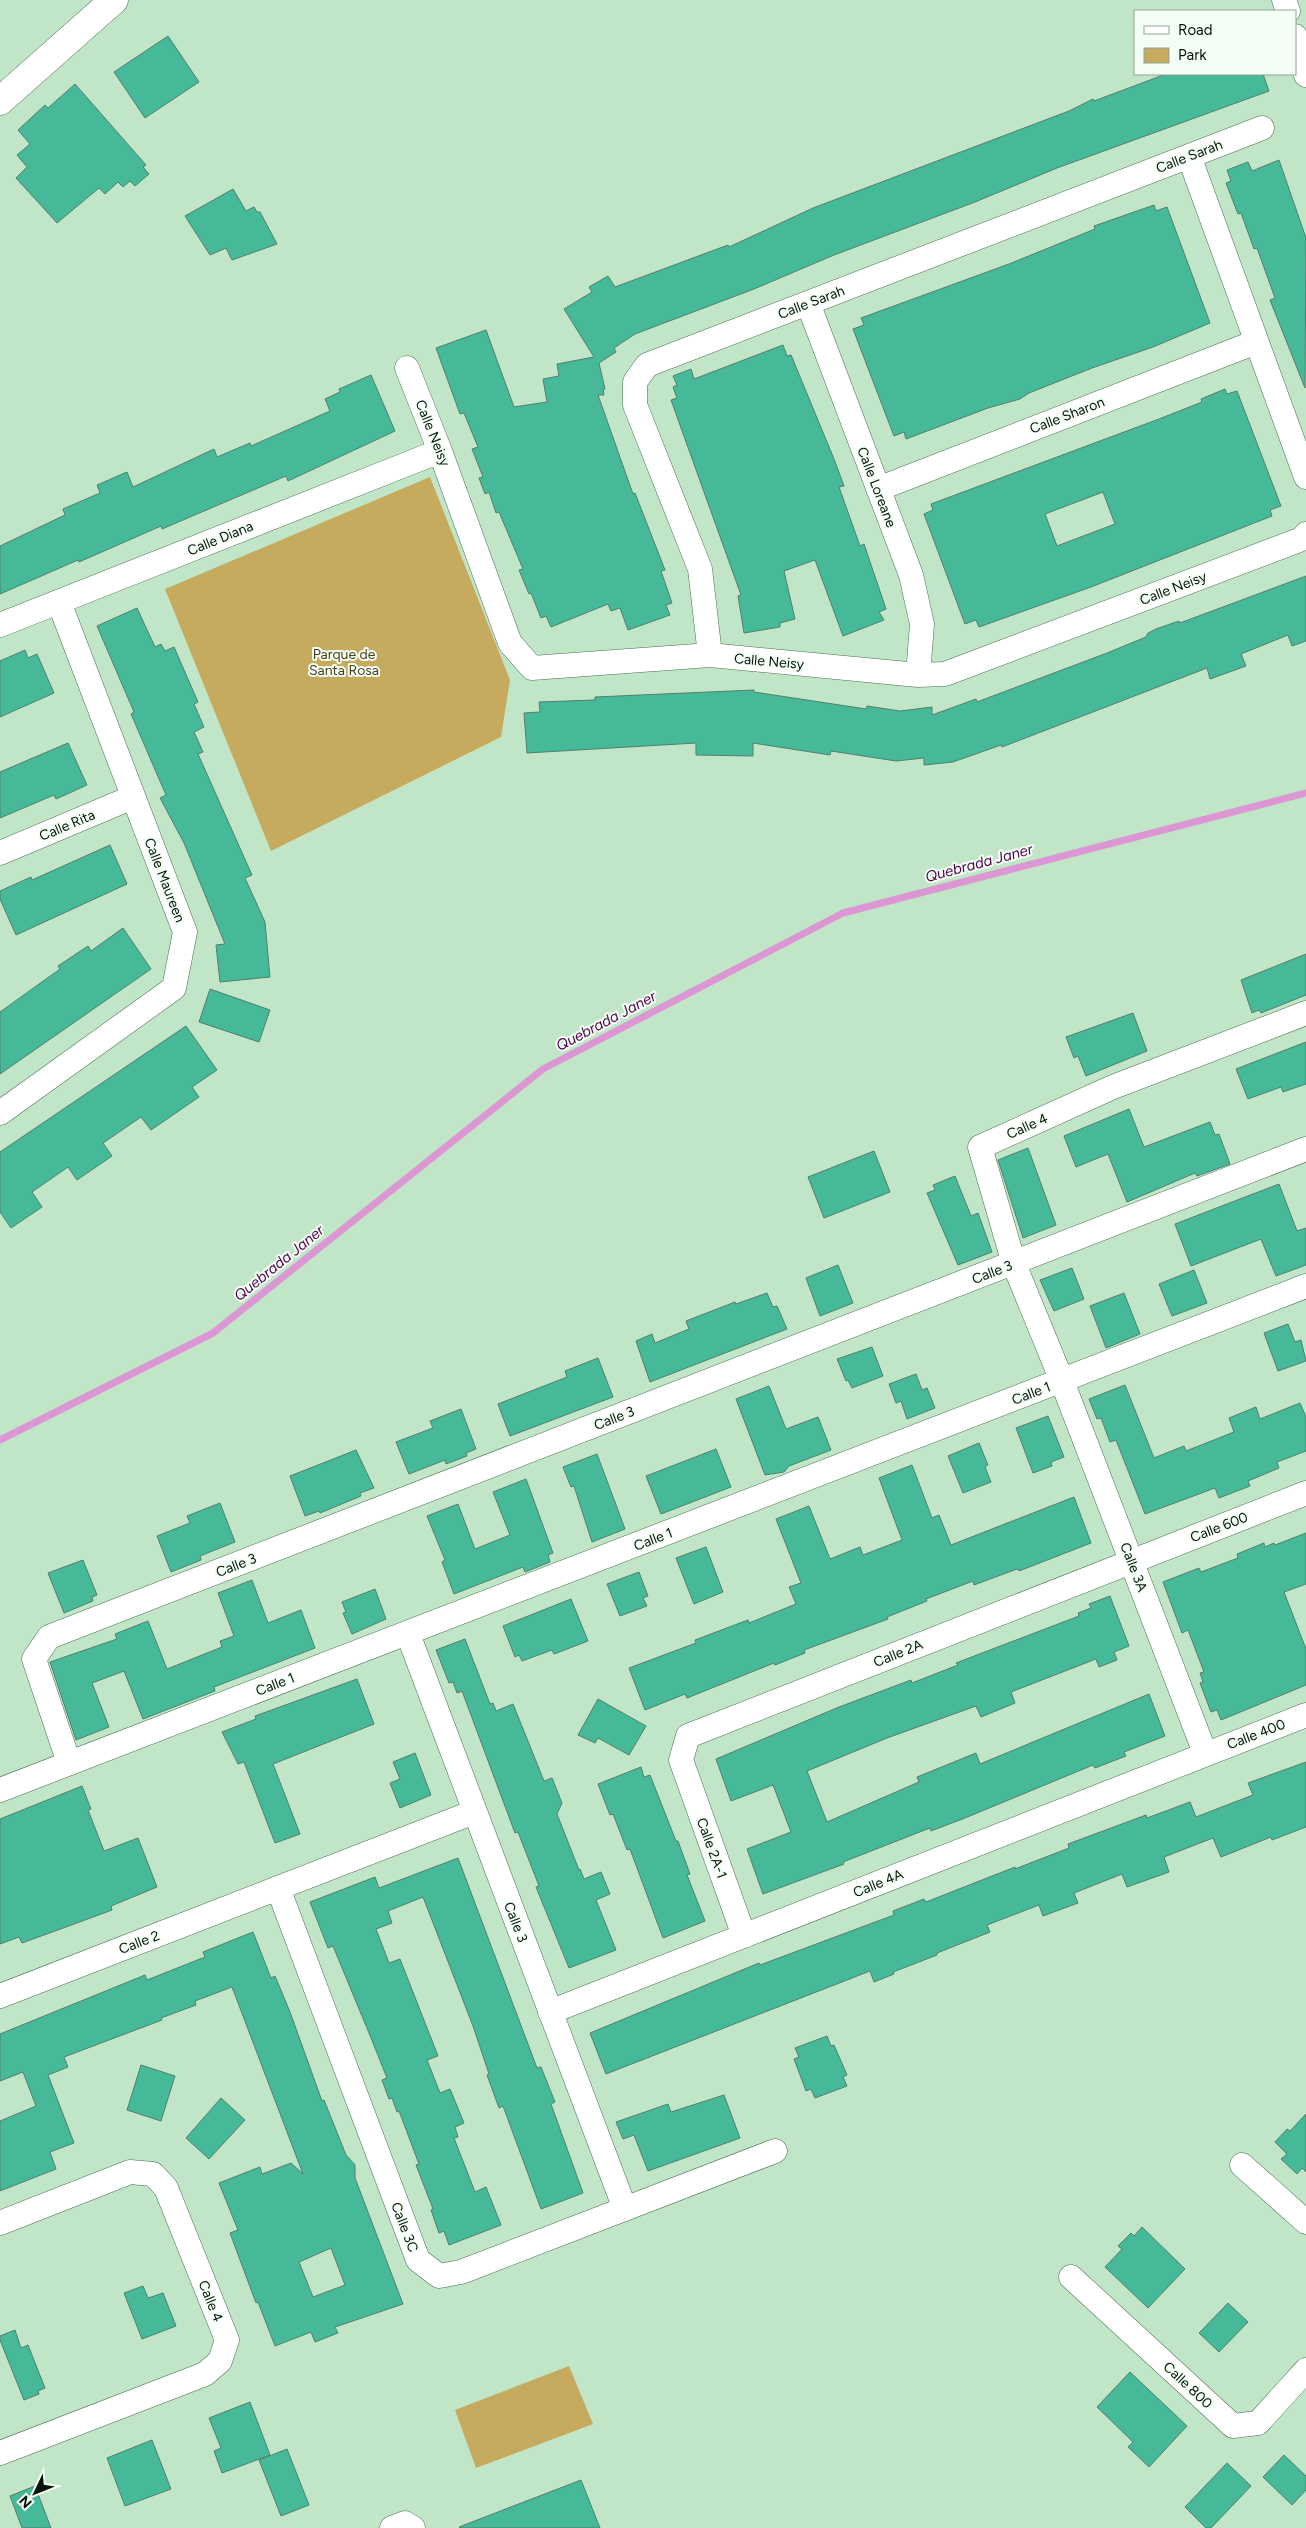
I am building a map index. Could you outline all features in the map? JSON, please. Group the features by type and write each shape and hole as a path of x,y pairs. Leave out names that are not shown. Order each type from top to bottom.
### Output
{"main road":[{"path":"0,101 114,0"}],"street":[{"path":"1296,40 1306,75"},
{"name":"Calle Sarah","path":"710,655 700,569 635,405 635,382 647,365 1262,128"},
{"path":"1189,156 1306,477"},
{"name":"Calle Loreane","path":"808,303 911,575 922,624 918,675"},
{"name":"Calle Sharon","path":"878,489 1256,342"},
{"name":"Calle Neisy","path":"407,368 440,451 510,642 532,668 710,655 918,675 945,674 1302,539 1306,534"},
{"name":"Calle Diana","path":"0,625 440,451"},
{"name":"Calle Maureen","path":"0,1113 174,988 186,932 58,602"},
{"name":"Calle Rita","path":"0,853 133,798"},
{"name":"Calle 4","path":"1062,1381 1014,1264 980,1147 1113,1087 1306,1014"},
{"name":"Calle 3","path":"69,1763 34,1659 49,1637 1014,1264 1306,1149"},
{"name":"Calle 1","path":"0,1790 1306,1286"},
{"name":"Calle 3A","path":"1062,1381 1205,1754"},
{"name":"Calle 600","path":"1132,1561 1306,1493"},
{"name":"Calle 2A","path":"681,1760 688,1736 1132,1561"},
{"name":"Calle 3","path":"408,1634 625,2209"},
{"name":"Calle 400","path":"1205,1754 1306,1715"},
{"name":"Calle 4A","path":"550,2012 1205,1754"},
{"name":"Calle 2A-1","path":"681,1760 744,1936"},
{"name":"Calle 2","path":"0,1996 474,1812"},
{"name":"Calle 3C","path":"278,1888 418,2260 439,2276 462,2272 776,2151"},
{"path":"1242,2165 1306,2222"},
{"name":"Calle 4","path":"0,2222 130,2172 153,2174 166,2188 227,2340 220,2361 205,2374 0,2453"},
{"name":"Calle 800","path":"1071,2277 1233,2426 1258,2423 1306,2370"},
{"path":"392,2528 405,2523 413,2528"}],"green space":[{"name":"Parque de Santa Rosa","path":"430,477 510,680 501,737 271,851 165,589"},
{"path":"569,2366 593,2424 476,2468 455,2410"}],"building":[{"path":"168,36 199,82 145,118 114,72"},
{"path":"1163,75 1263,75 1269,91 1057,168 975,202 834,255 754,289 635,334 614,348 616,352 599,363 605,389 603,389 604,395 598,395 633,494 635,493 665,570 661,571 672,603 666,605 670,615 628,630 620,608 611,611 608,604 551,627 546,616 541,618 519,570 523,569 499,512 496,513 489,492 485,494 479,478 483,477 472,449 478,447 464,413 460,414 436,348 486,330 514,407 547,402 543,379 559,376 557,364 594,357 564,309 592,292 589,287 608,276 615,287 728,245 729,247 813,208 1069,111 1093,99 1094,101"},
{"path":"75,84 146,165 143,167 149,174 135,186 130,181 123,187 118,182 105,194 99,188 57,223 16,178 27,167 17,155 30,144 18,130 45,105 48,108"},
{"path":"1279,160 1306,238 1305,388 1270,300 1275,298 1257,248 1254,249 1241,213 1238,214 1226,183 1231,181 1227,170 1248,162 1252,171"},
{"path":"233,189 246,211 254,207 257,212 260,212 277,244 232,260 226,248 210,255 185,216"},
{"path":"1154,205 1156,211 1167,207 1210,323 1153,347 1092,368 1029,393 1020,399 988,408 906,439 904,432 894,436 853,329 864,325 861,318 1009,264 1095,229 1094,226"},
{"path":"783,345 787,356 791,355 834,459 844,486 839,487 860,546 864,544 886,609 879,612 884,620 843,636 815,560 784,571 795,619 780,623 780,627 744,633 738,596 741,595 671,400 677,398 673,387 677,385 673,376 691,369 694,379"},
{"path":"371,375 395,431 288,481 286,476 162,529 161,526 0,594 0,546 65,515 63,509 100,493 97,485 127,472 133,487 214,449 217,457 250,443 251,446 330,411 325,399 340,392 339,389"},
{"path":"1225,389 1227,394 1237,391 1281,506 1270,510 1272,516 1091,587 979,627 976,620 965,624 924,514 933,510 931,504 1159,419 1202,402 1201,399","holes":["1103,492 1115,524 1057,546 1045,514"]},
{"path":"1306,576 1306,641 1292,646 1288,635 1241,654 1246,666 1210,679 1207,668 1002,747 1001,745 953,762 924,765 924,758 896,761 831,751 830,755 753,743 753,756 696,755 696,743 527,753 524,713 540,712 539,702 595,700 595,697 754,690 754,692 866,709 867,706 900,711 932,707 932,715 976,699 977,702 1107,653 1146,637 1148,633 1156,629 1179,621 1180,623"},
{"path":"137,608 155,647 161,644 165,651 174,647 198,702 194,704 204,727 194,732 203,752 198,754 252,875 245,878 265,922 270,977 220,982 216,945 225,944 184,843 160,798 166,795 131,714 134,712 97,626"},
{"path":"25,650 28,658 37,654 54,693 0,717 0,661"},
{"path":"68,743 87,785 56,799 54,795 0,818 0,772"},
{"path":"110,845 127,884 16,935 0,899 0,891 31,877 32,880"},
{"path":"123,928 151,969 0,1074 0,1012 60,969 58,966 88,946 91,951"},
{"path":"1306,954 1306,995 1261,1013 1259,1010 1252,1013 1241,980"},
{"path":"210,989 270,1010 259,1042 199,1022"},
{"path":"1133,1013 1147,1051 1086,1076 1078,1056 1074,1058 1066,1037"},
{"path":"186,1026 217,1070 192,1087 199,1097 151,1130 141,1117 103,1143 112,1156 77,1180 68,1167 32,1192 42,1207 11,1228 0,1212 0,1152"},
{"path":"1306,1042 1306,1084 1283,1092 1281,1087 1248,1099 1236,1069"},
{"path":"1129,1109 1144,1147 1210,1122 1215,1135 1219,1134 1230,1164 1197,1176 1195,1173 1127,1202 1108,1154 1076,1167 1064,1136"},
{"path":"1028,1148 1056,1225 1023,1238 998,1160"},
{"path":"874,1151 890,1192 824,1218 808,1177"},
{"path":"955,1176 971,1216 978,1213 992,1252 958,1265 927,1193 935,1190 933,1185"},
{"path":"1279,1184 1297,1231 1306,1228 1306,1265 1276,1276 1261,1239 1191,1266 1175,1224"},
{"path":"838,1265 853,1303 820,1316 806,1278"},
{"path":"1072,1268 1084,1299 1054,1311 1040,1280"},
{"path":"1194,1270 1207,1303 1172,1316 1159,1284"},
{"path":"767,1293 773,1307 777,1306 787,1329 650,1382 636,1341 652,1334 655,1343 689,1329 686,1321 735,1302 736,1304"},
{"path":"1124,1293 1140,1334 1106,1348 1090,1306"},
{"path":"1288,1324 1295,1342 1301,1340 1306,1361 1278,1371 1264,1333"},
{"path":"872,1347 883,1376 852,1388 848,1380 846,1381 837,1359"},
{"path":"598,1358 613,1397 510,1436 498,1404 567,1377 565,1371"},
{"path":"916,1374 922,1390 927,1388 935,1408 907,1419 901,1401 896,1403 889,1384"},
{"path":"1125,1385 1154,1458 1184,1446 1186,1451 1234,1432 1229,1418 1256,1407 1260,1419 1300,1403 1306,1417 1306,1451 1277,1462 1279,1468 1248,1481 1250,1486 1219,1498 1215,1488 1145,1514 1116,1440 1110,1442 1101,1418 1097,1419 1089,1399"},
{"path":"769,1386 786,1429 818,1417 831,1450 789,1466 784,1472 765,1475 736,1399"},
{"path":"461,1409 476,1449 466,1453 467,1456 446,1464 445,1460 409,1474 396,1442 433,1428 430,1421"},
{"path":"1048,1416 1064,1457 1051,1462 1052,1466 1033,1473 1016,1428"},
{"path":"979,1443 988,1465 985,1467 991,1482 963,1493 948,1456"},
{"path":"716,1449 731,1487 661,1514 646,1476"},
{"path":"356,1450 374,1488 360,1493 361,1496 320,1513 319,1511 305,1516 290,1476"},
{"path":"597,1454 625,1529 592,1542 574,1486 571,1487 563,1467"},
{"path":"912,1465 932,1518 939,1515 951,1545 1074,1497 1091,1543 1019,1571 1017,1569 974,1585 973,1581 926,1599 927,1601 887,1617 888,1619 804,1650 805,1653 775,1665 774,1663 687,1698 685,1694 645,1710 629,1668 696,1643 695,1640 748,1620 749,1623 796,1604 789,1587 801,1583 776,1519 809,1506 830,1559 860,1547 863,1555 902,1540 879,1478"},
{"path":"526,1479 553,1553 548,1555 550,1562 525,1572 523,1567 454,1594 442,1562 445,1560 427,1516 458,1504 475,1549 510,1535 493,1492"},
{"path":"220,1503 235,1542 200,1556 201,1560 171,1572 157,1536 190,1523 187,1516"},
{"path":"1306,1533 1306,1584 1284,1592 1306,1649 1306,1685 1221,1720 1217,1710 1211,1712 1200,1683 1203,1682 1200,1673 1204,1672 1188,1630 1182,1633 1163,1582 1199,1568 1201,1572 1238,1558 1237,1554 1264,1543 1265,1547 1274,1543 1275,1545"},
{"path":"706,1547 723,1592 694,1604 676,1558"},
{"path":"83,1560 97,1595 92,1597 93,1601 64,1613 48,1573"},
{"path":"639,1572 648,1596 643,1598 647,1606 620,1616 607,1584"},
{"path":"252,1580 268,1623 301,1610 315,1648 214,1687 215,1691 143,1719 124,1671 92,1683 109,1727 76,1740 50,1662 117,1639 115,1634 148,1621 167,1669 222,1647 220,1641 234,1636 218,1593"},
{"path":"375,1589 386,1619 352,1634 343,1613 346,1612 342,1602"},
{"path":"1110,1596 1129,1646 1114,1652 1117,1660 1099,1667 1096,1659 1011,1692 1015,1703 981,1717 976,1706 887,1738 807,1771 827,1822 919,1782 917,1777 976,1753 980,1764 1149,1694 1165,1736 1124,1752 1126,1756 1095,1768 1093,1765 965,1818 931,1831 930,1828 843,1862 844,1864 763,1894 747,1849 791,1832 773,1785 731,1801 716,1759 839,1707 911,1680 912,1683 958,1665 956,1663 1079,1616 1078,1613 1091,1608 1089,1604"},
{"path":"571,1599 588,1641 554,1654 552,1650 522,1661 519,1655 515,1657 503,1626"},
{"path":"465,1639 490,1704 493,1703 496,1711 513,1704 544,1781 552,1778 562,1803 557,1814 584,1879 601,1872 610,1894 596,1900 616,1950 569,1968 536,1887 539,1886 518,1832 515,1833 462,1691 457,1693 453,1682 449,1683 436,1650"},
{"path":"357,1679 374,1724 273,1764 300,1834 275,1843 244,1762 238,1764 222,1732 256,1719 255,1716"},
{"path":"598,1699 646,1726 629,1755 598,1738 595,1743 578,1735"},
{"path":"415,1753 431,1795 400,1808 390,1783 400,1779 393,1762"},
{"path":"1306,1762 1306,1827 1272,1840 1271,1837 1221,1857 1213,1838 1164,1857 1169,1872 1127,1887 1122,1874 1074,1893 1078,1903 1043,1916 1039,1905 987,1925 990,1932 937,1953 937,1955 893,1972 894,1974 874,1982 870,1971 606,2074 590,2033 759,1963 760,1965 894,1915 893,1911 924,1899 926,1902 1015,1867 1015,1869 1069,1848 1068,1844 1146,1815 1147,1818 1190,1802 1196,1817 1253,1795 1248,1783"},
{"path":"641,1767 644,1777 650,1775 676,1841 678,1841 690,1874 687,1875 705,1921 663,1938 630,1849 627,1850 613,1814 610,1815 598,1784"},
{"path":"82,1786 91,1809 88,1810 104,1851 138,1838 157,1887 111,1906 112,1910 22,1943 19,1937 0,1944 0,1819"},
{"path":"458,1858 537,2068 541,2067 555,2102 551,2104 583,2193 541,2209 503,2106 499,2108 473,2026 423,1897 388,1911 392,1923 376,1929 389,1963 400,1959 438,2056 427,2060 440,2093 450,2089 464,2123 455,2127 458,2137 454,2138 475,2192 486,2187 501,2225 449,2245 444,2231 439,2233 431,2210 433,2209 416,2165 419,2164 399,2111 397,2112 392,2098 389,2099 382,2080 387,2078 369,2033 333,1946 328,1948 310,1902 375,1877 379,1888"},
{"path":"253,1932 271,1978 275,1976 290,2012 322,2101 324,2100 346,2155 355,2165 355,2178 403,2304 335,2327 338,2333 315,2342 311,2332 275,2346 258,2302 256,2303 230,2233 238,2230 219,2183 260,2167 262,2174 291,2163 303,2174 232,1987 195,2001 196,2005 161,2018 162,2020 64,2057 68,2067 48,2075 74,2143 50,2152 56,2169 0,2191 0,2121 36,2106 23,2072 0,2081 0,2034 145,1975 147,1980 205,1957 203,1952","holes":["331,2248 345,2285 313,2297 299,2262"]},
{"path":"827,2036 831,2046 834,2045 847,2075 843,2077 847,2086 815,2098 811,2089 806,2091 794,2059 799,2057 795,2048"},
{"path":"141,2065 175,2076 161,2121 127,2110"},
{"path":"724,2095 740,2138 648,2171 634,2135 623,2139 616,2122 668,2104 671,2112"},
{"path":"221,2098 245,2120 209,2159 186,2138"},
{"path":"1306,2114 1306,2172 1302,2168 1297,2174 1281,2159 1287,2154 1275,2142 1287,2129 1290,2131"},
{"path":"1142,2227 1185,2269 1148,2308 1105,2267 1122,2249 1118,2246 1131,2233 1134,2236"},
{"path":"143,2286 148,2298 163,2293 176,2326 142,2339 124,2293"},
{"path":"1228,2303 1248,2322 1219,2352 1199,2333"},
{"path":"15,2330 21,2348 28,2345 45,2388 38,2391 39,2394 24,2400 0,2340 0,2336"},
{"path":"1130,2372 1187,2426 1149,2467 1128,2447 1133,2442 1097,2407"},
{"path":"250,2402 270,2455 222,2473 214,2451 221,2448 209,2418"},
{"path":"152,2440 171,2489 125,2506 107,2458"},
{"path":"287,2449 309,2505 281,2516 259,2460"},
{"path":"1284,2455 1306,2476 1306,2490 1292,2505 1263,2477"},
{"path":"1227,2463 1251,2486 1211,2528 1206,2528 1185,2507"},
{"path":"581,2480 600,2528 459,2527"},
{"path":"35,2486 51,2528 22,2528 10,2496"}],"waterway":[{"name":"Quebrada Janer","path":"0,1440 213,1333 543,1069 843,913 1306,793"}]}
